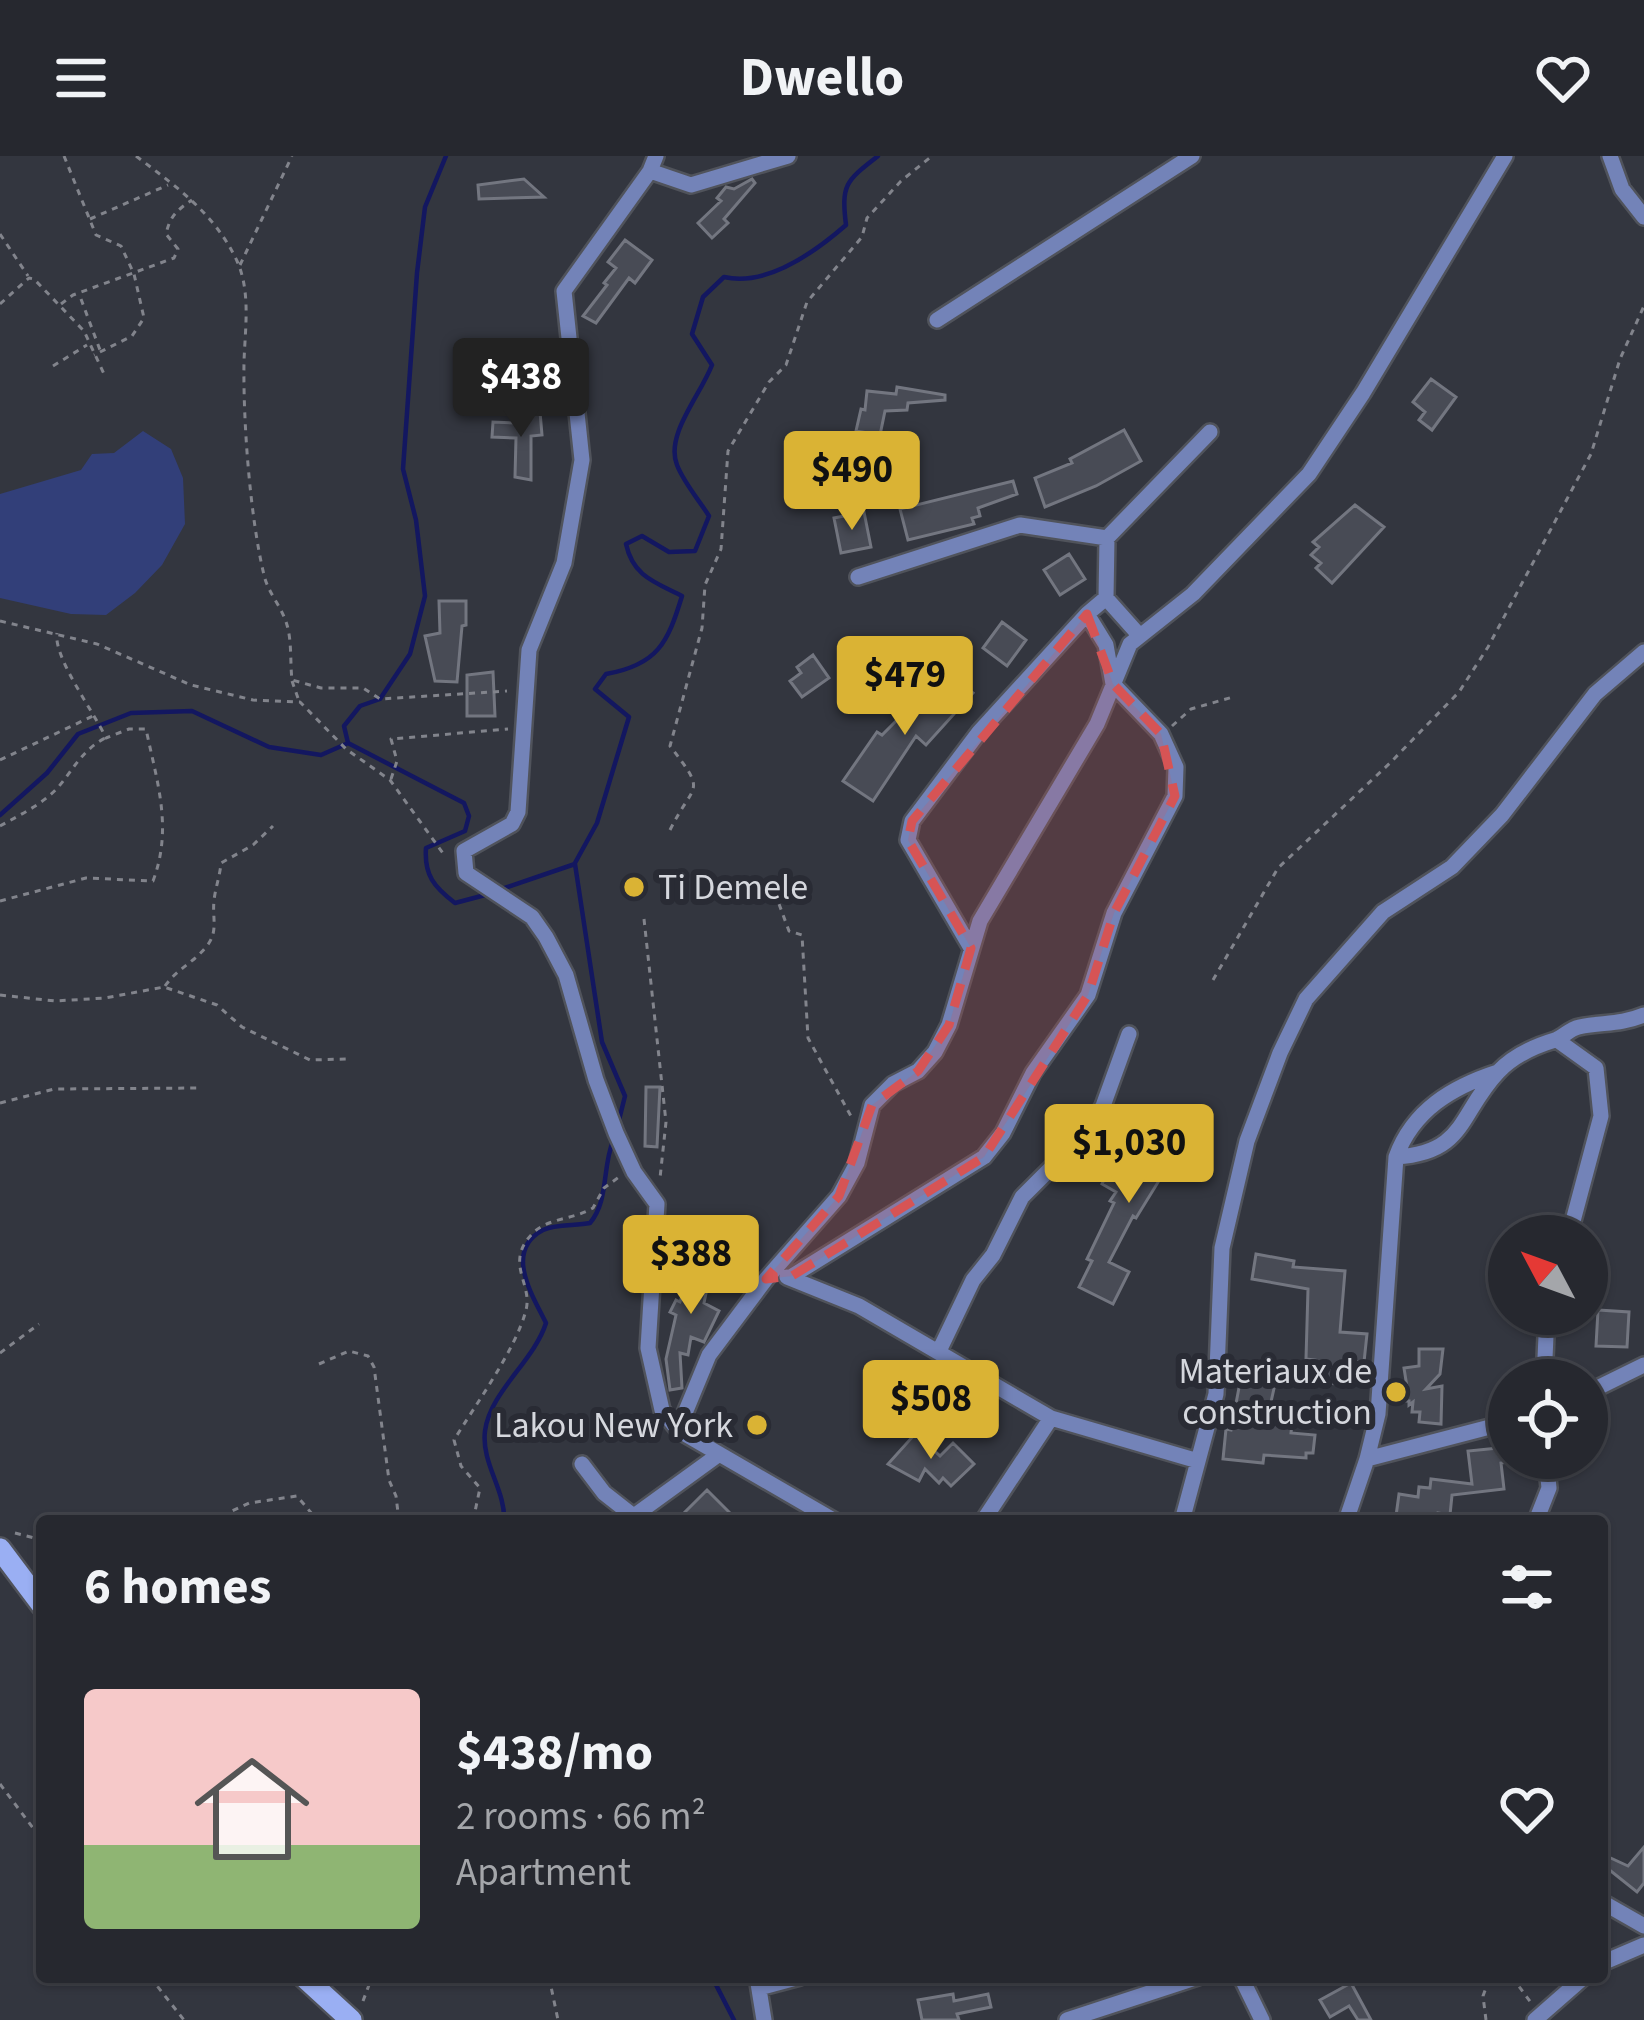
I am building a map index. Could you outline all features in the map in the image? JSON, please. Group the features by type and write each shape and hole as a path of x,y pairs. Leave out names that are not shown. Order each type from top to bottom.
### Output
{"street":[{"path":"788,156 691,185 657,161 564,291 582,460 564,563 529,650 518,812 512,824 464,851 466,873 532,917 547,937 566,975 596,1080 634,1172 657,1204 648,1348 662,1410 678,1430 824,1515"},
{"path":"938,320 1192,156"},
{"path":"678,1430 709,1355 766,1279 839,1196 857,1163 872,1105 935,1052 949,1025 980,921 1097,724 1130,644 1193,595 1309,474 1505,156"},
{"path":"1610,156 1622,189 1644,217"},
{"path":"1139,635 1106,598 1107,538 1210,432"},
{"path":"858,577 1020,525 1107,538"},
{"path":"970,947 908,841 912,820 979,732 1106,598"},
{"path":"766,1279 791,1276 985,1157 1004,1133 1033,1073 1088,995 1114,913 1175,796 1176,767 1161,734 1114,684 1106,645 1087,614"},
{"path":"1184,1515 1216,1394 1222,1248 1247,1141 1306,999 1383,912 1465,854 1502,815 1595,694 1644,652"},
{"path":"1557,1040 1572,1028 1616,1025 1644,1016"},
{"path":"938,1352 973,1280 993,1255 1022,1198 1086,1133 1103,1106 1129,1034"},
{"path":"1348,1515 1378,1414 1396,1157 1406,1130 1469,1082 1498,1072 1544,1040 1557,1040 1596,1068 1600,1116 1574,1215"},
{"path":"1396,1157 1429,1154 1446,1144 1498,1072"},
{"path":"791,1276 859,1306 1051,1418 1198,1462"},
{"path":"1608,1383 1644,1365"},
{"path":"987,1515 1051,1418"},
{"path":"1367,1459 1488,1427"},
{"path":"634,1515 718,1455"},
{"path":"583,1464 627,1515"},
{"path":"1538,1515 1548,1479"},
{"path":"0,1550 36,1597"},
{"path":"1608,1905 1644,1926"},
{"path":"1608,1960 1644,1945"},
{"path":"312,1983 355,2017"},
{"path":"758,1983 764,2020"},
{"path":"1067,2020 1180,1983"},
{"path":"1244,1983 1262,2020"},
{"path":"1537,2018 1577,1983"}],"path":[{"path":"64,156 96,235 122,246 144,318 132,336 94,355"},
{"path":"136,156 194,200 221,230 240,266 246,289 244,375 255,524 265,580 287,624 292,680 300,702 346,748 390,780 436,844 466,873"},
{"path":"240,266 292,156"},
{"path":"670,830 695,790 695,779 670,746 703,628 705,585 722,549 728,451 769,382 786,365 817,288 862,237 867,218 932,156"},
{"path":"90,219 170,184"},
{"path":"61,304 174,258 178,249 166,234 169,222 174,212 194,200"},
{"path":"0,235 29,278 61,304 105,376"},
{"path":"0,304 29,278"},
{"path":"81,298 101,352"},
{"path":"1213,980 1278,868 1459,692 1488,647 1591,454 1620,359 1644,306"},
{"path":"53,366 89,343"},
{"path":"0,621 97,644 191,685 253,700 300,702"},
{"path":"57,632 55,640 69,675 106,738"},
{"path":"292,680 321,688 363,688 380,699 474,696 525,687"},
{"path":"1161,734 1191,709 1232,697"},
{"path":"0,760 95,715"},
{"path":"0,826 37,807 65,779 70,767 106,738 129,729 146,729 165,849 153,881 86,878 0,901"},
{"path":"390,780 398,761 391,740 521,730"},
{"path":"164,987 180,965 210,943 216,927 214,902 221,863 253,845 273,826"},
{"path":"778,904 789,931 802,935 808,1038 862,1136"},
{"path":"644,919 666,1122 657,1204"},
{"path":"0,995 55,1001 164,987 217,1005 242,1027 310,1060 346,1059"},
{"path":"0,1103 54,1089 200,1088"},
{"path":"473,1515 480,1488 461,1466 454,1440 518,1334 529,1303 518,1268 525,1243 537,1228 593,1208 604,1188 634,1172"},
{"path":"0,1353 39,1324"},
{"path":"319,1364 350,1351 368,1357 374,1367 398,1515"},
{"path":"224,1515 249,1503 297,1496 313,1515"},
{"path":"0,1530 36,1539"},
{"path":"0,1784 36,1832"},
{"path":"155,1983 182,2019"},
{"path":"355,2017 369,1983"},
{"path":"550,1983 558,2020"},
{"path":"1486,2020 1483,1996 1488,1983"},
{"path":"1516,1983 1537,2018"}],"highlighted area":[{"path":"1087,614 1113,684 1161,734 1175,796 1114,913 1088,995 984,1157 792,1276 766,1279 839,1196 872,1105 918,1071 949,1025 971,948 908,840 912,821"}],"shaded area":[{"path":"143,431 171,449 183,478 185,524 162,565 106,615 71,614 0,598 0,494 81,470 92,454 114,453"}],"building":[{"path":"524,179 544,197 479,199 478,185"},
{"path":"752,179 755,183 724,219 728,223 712,238 698,223 721,201 717,198 726,187 734,189"},
{"path":"625,240 652,260 635,283 629,278 596,323 583,316 607,285 616,268 608,262"},
{"path":"1431,379 1456,397 1432,430 1419,420 1425,412 1413,402"},
{"path":"897,387 945,395 945,400 908,403 907,410 885,411 880,435 856,431 867,391 896,394"},
{"path":"540,412 542,435 531,436 531,480 515,477 516,438 492,437 493,422 515,423 515,415"},
{"path":"1124,430 1141,461 1045,507 1035,478 1072,463 1070,459"},
{"path":"1013,481 1017,494 978,508 980,516 972,518 974,524 908,540 900,509"},
{"path":"1355,505 1384,527 1332,583 1316,568 1321,563 1311,555 1319,547 1313,542"},
{"path":"864,512 871,547 841,553 834,518"},
{"path":"1069,554 1085,579 1060,595 1044,570"},
{"path":"439,601 466,601 457,682 435,681 425,636 440,633"},
{"path":"1002,622 1026,640 1007,666 983,648"},
{"path":"813,655 829,678 802,697 790,681 801,673 797,667"},
{"path":"493,672 495,716 467,716 467,675"},
{"path":"953,677 973,693 926,745 916,736 873,801 843,781 877,732 882,735 906,715 924,692 933,700"},
{"path":"646,1087 660,1087 657,1147 645,1146"},
{"path":"1159,1118 1189,1132 1136,1218 1133,1216 1109,1262 1129,1272 1113,1304 1079,1287 1114,1203 1110,1201 1116,1192 1102,1184 1110,1167 1122,1173 1137,1149 1143,1151"},
{"path":"697,1251 714,1255 704,1303 719,1311 704,1342 691,1337 688,1355 680,1353 682,1388 670,1390 666,1359 676,1315 670,1312 676,1300 680,1302"},
{"path":"1256,1254 1294,1261 1293,1267 1345,1271 1340,1332 1367,1334 1364,1362 1352,1361 1351,1385 1313,1382 1315,1360 1306,1359 1308,1289 1252,1279"},
{"path":"1608,1311 1629,1312 1627,1347 1596,1346 1597,1335 1608,1335"},
{"path":"1419,1349 1443,1349 1440,1374 1426,1389 1442,1386 1441,1424 1419,1422 1420,1412 1412,1412 1413,1402 1391,1401 1392,1387 1407,1387 1404,1368 1419,1366"},
{"path":"918,1373 953,1400 930,1428 902,1402 901,1394"},
{"path":"1241,1377 1275,1384 1269,1411 1293,1413 1291,1433 1315,1435 1313,1453 1306,1453 1306,1458 1264,1455 1263,1463 1223,1459"},
{"path":"915,1434 940,1456 953,1443 974,1464 951,1486 943,1478 939,1483 925,1469 919,1481 888,1464"},
{"path":"1488,1449 1488,1479 1503,1479 1504,1489 1452,1495 1450,1515 1396,1515 1399,1494 1418,1497 1419,1487 1430,1488 1431,1479 1472,1484 1468,1451"},
{"path":"707,1490 730,1513 728,1515 683,1514"},
{"path":"1644,1847 1644,1883 1637,1892 1608,1869 1608,1857 1628,1866"},
{"path":"1351,1983 1371,2020 1358,2020 1349,2006 1330,2017 1320,2000"},
{"path":"953,1994 954,2001 988,1994 991,2007 957,2014 959,2020 922,2020 918,2000"}],"waterway":[{"path":"446,156 425,207 403,469 416,520 425,596 410,654 380,699 360,706 344,726 348,743 464,803 469,816 465,831 426,848 427,866 436,886 455,903 489,894"},
{"path":"575,863 597,823 629,717 595,689 606,674 638,664 658,649 682,596 639,571 626,544 642,536 669,552 695,551 709,516 684,478 675,453 680,428 712,365 692,334 703,297 724,277 740,279 773,272 834,235 846,225 848,184 878,156"},
{"path":"0,815 47,773 78,734 131,713 192,711 269,747 321,755 346,744"},
{"path":"499,890 575,864 602,1042 625,1096 618,1124"},
{"path":"504,1515 485,1431 495,1403 546,1323 525,1274 525,1250 543,1230 590,1223 600,1204 613,1141"},
{"path":"715,1983 734,2020"}],"place":[{"name":"Ti Demele","path":"634,887"},
{"name":"Materiaux de construction","path":"1396,1392"},
{"name":"Lakou New York","path":"757,1425"}]}
